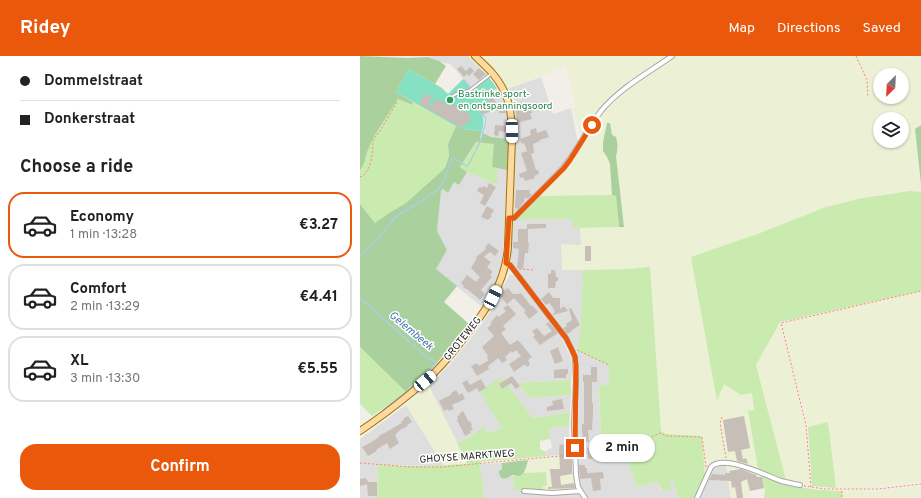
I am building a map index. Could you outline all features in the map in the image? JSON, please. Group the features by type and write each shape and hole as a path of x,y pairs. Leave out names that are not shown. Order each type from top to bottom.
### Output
{"main road":[{"name":"GROTEWEG","path":"360,431 396,406 434,373 448,358 478,321 489,304 497,289 506,263 512,139 511,109 504,90 492,73 475,56"}],"street":[{"path":"509,218 514,218 564,168 606,105 638,79 672,56"},
{"path":"506,263 510,265 566,338 575,357 575,454 577,481 580,491 585,498"},
{"path":"697,498 710,467 720,462 727,462 800,485"},
{"path":"524,491 552,493 580,491"}],"lane":[{"path":"449,99 456,94 470,91 492,73"}],"path":[{"path":"856,56 867,80 868,97"},
{"path":"360,177 363,176 368,170 371,161 373,150 372,139 380,131 397,102"},
{"path":"513,269 534,270"},
{"path":"811,487 806,425 781,323 921,291"},
{"path":"572,350 576,350 610,365"},
{"path":"722,417 720,423 727,462"},
{"path":"606,445 612,442 632,444 642,442 660,434 666,436 702,437 707,475"},
{"name":"GHOYSE MARKTWEG","path":"360,463 412,467 442,467 575,454"},
{"path":"800,485 825,489 878,489 921,484"},
{"path":"842,491 842,498"}],"shaded area":[{"path":"429,56 468,56 487,75 472,88 470,88 450,64 439,62"},
{"path":"541,77 553,114 571,108 578,143 565,163 514,215 515,102 509,88"},
{"path":"497,88 506,111 507,139 491,137 484,133 487,120 482,114 496,109 489,93"},
{"path":"497,168 507,170 502,266 496,284 481,306 435,269 447,250 437,232 441,191 443,189 448,193 454,182 459,185 467,172 497,185"},
{"path":"573,219 573,228 580,228 582,245 562,270 583,270 582,308 577,351 543,302 513,266 510,257 512,222 514,220"},
{"path":"510,274 513,275 559,332 571,358 572,370 571,380 519,383 529,398 571,395 570,412 533,418 502,377 481,392 502,428 494,432 492,430 486,433 483,428 470,437 457,443 429,386 453,361 476,332 490,312"},
{"path":"577,351 609,365 609,385 599,385 601,444 619,441 622,444 637,487 658,482 661,491 673,479 678,498 588,498 578,480 577,422 579,366"},
{"path":"406,405 444,466 378,465 377,498 360,498 360,439"},
{"path":"569,427 571,454 547,456 546,452 548,449 552,448 548,428"},
{"path":"502,463 502,469 499,473 501,478 513,476 514,490 538,491 538,494 550,495 578,493 582,498 484,498 480,464"},
{"path":"726,464 731,498 699,498 710,472 716,465"}],"green space":[{"path":"360,56 408,58 428,57 439,61 446,66 435,84 409,69 396,92 413,102 412,105 398,99 373,138 360,171"},
{"path":"479,56 670,56 632,80 615,94 597,113 582,137 573,110 576,106 566,66 507,89 496,72"},
{"path":"675,56 905,56 906,58 911,58 913,56 921,56 921,125 915,129 921,192 910,191 881,194 826,207 760,233 691,257 717,400 724,384 741,395 752,392 754,411 748,412 758,469 721,460 708,468 705,476 702,436 666,434 661,432 650,267 629,269 562,270 561,244 581,245 580,228 624,227 616,156 618,150 617,140 616,137 612,135 607,124 603,142 603,151 610,164 612,195 537,196 569,164 599,117 626,91"},
{"name":"Bastrinke sport- en ontspanningsoord","path":"409,69 442,88 448,94 463,79 470,88 473,88 487,75 497,88 489,93 496,109 482,115 484,121 482,131 462,129 396,92"},
{"path":"398,99 411,105 413,102 418,104 456,126 448,144 449,156 445,168 406,203 375,223 360,204 360,171 373,138"},
{"path":"607,123 610,123 612,135 616,137 617,142 616,156 624,227 619,227 616,196 612,195 610,164 603,151 603,142"},
{"path":"921,125 921,184 915,129"},
{"path":"456,126 463,129 482,131 480,138 482,138 483,133 491,137 509,139 507,170 492,167 494,144 476,142 460,167 467,172 459,185 454,182 448,193 443,189 441,191 437,231 447,250 436,269 457,286 444,302 469,324 429,372 406,392 360,347 360,204 375,223 406,203 445,168 449,156 448,144"},
{"path":"476,142 495,144 492,167 497,168 497,185 467,172 460,167"},
{"path":"910,191 921,192 921,291 780,322 756,365 786,480 758,469 748,411 754,410 752,393 741,395 724,384 717,401 691,257 760,233 826,207 862,198"},
{"path":"537,196 616,196 619,227 573,228 573,219 514,220"},
{"path":"650,267 661,431 666,434 702,436 705,476 695,498 678,498 673,480 670,481 672,489 662,491 658,482 637,487 622,444 619,441 601,444 599,385 609,385 609,365 577,351 581,321 583,270"},
{"path":"921,292 921,482 858,489 836,488 828,423 808,427 782,323"},
{"path":"780,322 805,426 810,486 786,480 756,365"},
{"path":"360,347 406,392 372,416 360,404"},
{"path":"502,377 533,418 570,412 569,427 549,428 550,439 540,441 540,449 546,452 547,456 480,462 484,498 377,498 378,465 423,466 467,464 457,443 470,437 483,427 487,433 492,430 494,432 502,428 480,392"},
{"path":"571,380 571,395 529,398 518,383"},
{"path":"429,386 468,464 444,466 406,405"},
{"path":"828,422 836,488 812,486 808,427"},
{"path":"571,455 576,490 553,492 543,491 543,486 547,486 546,472 523,473 528,460"},
{"path":"528,460 522,475 513,475 501,478 499,471 502,469 502,463"},
{"path":"726,464 761,474 765,489 749,491 750,498 731,498"},
{"path":"546,472 547,486 543,486 543,491 514,490 513,476 522,475 523,473"},
{"path":"761,474 804,488 842,491 842,498 764,498 765,489"},
{"path":"921,486 921,498 842,498 842,491 877,491"}],"building":[{"path":"461,66 466,71 470,67 474,71 469,76 467,74 464,77 457,69"},
{"path":"479,68 486,74 479,80 473,74"},
{"path":"425,93 432,97 428,104 431,106 437,99 448,105 450,103 470,114 469,117 471,118 468,125 465,123 462,128 419,104"},
{"path":"491,93 497,105 504,103 506,113 499,113 499,110 497,111 496,109 485,113 480,113 479,108 490,103 486,95"},
{"path":"521,102 522,105 529,103 532,119 517,123 515,104"},
{"path":"495,125 507,126 507,132 499,131 498,136 494,135"},
{"path":"536,128 537,133 546,130 549,137 533,144 534,153 531,154 536,170 538,170 539,174 534,176 535,178 525,181 523,177 520,178 519,174 527,171 521,153 527,151 524,143 522,144 520,139 531,135 530,130"},
{"path":"489,183 496,187 485,206 480,203 484,195 477,191 479,187 482,188 483,186 487,188"},
{"path":"516,190 531,190 529,192 532,195 527,199 525,197 524,202 518,209 515,208"},
{"path":"487,206 494,210 491,215 492,216 488,220 481,217"},
{"path":"527,224 546,224 546,228 528,229 528,253 525,253 523,269 517,268 519,249 513,248 513,242 518,242 518,229 527,229"},
{"path":"488,243 499,251 495,256 490,252 484,257 491,262 487,267 493,272 490,275 492,277 481,290 485,294 480,300 463,287 464,286 461,283 467,275 476,282 480,277 471,268 477,258 476,257 486,249 485,248"},
{"path":"585,246 591,246 591,261 585,261"},
{"path":"551,270 555,270 556,277 558,277 555,288 548,288 548,274 551,274"},
{"path":"508,288 513,294 521,293 531,306 532,305 538,312 529,319 524,312 526,311 514,298 507,304 499,295 503,289 504,291"},
{"path":"549,292 553,298 560,298 560,309 564,306 568,311 552,315 555,312 554,309 549,303 546,305 541,299"},
{"path":"508,305 516,314 503,326 506,329 501,333 510,345 518,340 532,357 528,360 530,365 526,367 525,364 514,372 509,364 521,356 516,350 512,353 511,351 505,357 507,360 502,363 498,358 488,366 489,369 477,376 471,366 477,363 479,366 489,360 482,347 494,336 487,328 497,315 499,317 506,311 503,308"},
{"path":"571,308 580,325 567,334 563,328 572,320 569,309"},
{"path":"549,322 558,333 540,345 533,337 535,335 532,331 537,328 544,336 552,331 546,324"},
{"path":"558,347 563,361 555,364 550,351"},
{"path":"591,367 597,367 597,382 592,382 592,430 588,430 589,442 583,442 583,375 591,375"},
{"path":"568,369 566,378 554,378 554,370"},
{"path":"512,376 520,386 516,389 511,383 502,389 499,384"},
{"path":"481,379 486,388 479,392 477,388 468,393 462,383 467,380 470,385"},
{"path":"456,390 459,395 462,393 465,399 452,405 454,409 444,411 439,401"},
{"path":"562,399 564,409 547,411 547,407 553,405 552,401"},
{"path":"463,411 469,422 470,421 473,430 465,436 457,420 457,416"},
{"path":"408,416 412,422 395,435 399,443 390,449 387,443 368,456 362,447 402,423 401,422 404,420 403,419"},
{"path":"744,416 750,448 741,450 743,459 746,458 748,464 737,461 735,451 728,452 723,420"},
{"path":"559,445 566,445 566,451 564,452 565,459 572,459 572,474 560,476 561,485 574,483 575,488 548,489 548,487 552,487 550,469 560,469"},
{"path":"605,446 607,451 596,452 596,458 588,459 587,448"},
{"path":"623,447 626,454 610,460 607,450"},
{"path":"579,465 585,465 585,468 587,468 587,473 603,472 604,478 600,479 601,490 593,491 591,478 580,479"},
{"path":"741,469 756,475 757,477 762,477 764,488 750,491 747,479 741,482 743,498 737,498 735,487 732,488 731,481 709,480 712,474 725,475 725,473 730,473 729,471"},
{"path":"366,478 368,482 377,482 377,496 368,496 367,484 360,486 360,479"}],"waterway":[{"name":"Gelembeek","path":"464,80 470,87"},
{"name":"Gelembeek","path":"474,91 476,101"},
{"name":"Gelembeek","path":"476,102 479,113 485,117 486,120 481,140 476,150"},
{"name":"Gelembeek","path":"360,256 377,240 396,216 422,201 441,186 452,158 466,166 469,164 475,152"},
{"name":"Gelembeek","path":"360,298 429,359 435,361 436,363 421,378"},
{"name":"Gelembeek","path":"408,389 419,380"},
{"name":"Gelembeek","path":"383,410 407,391"}],"place":[{"name":"Bastrinke sport- en ontspanningsoord","path":"450,100"}],"route":[{"path":"575,448 575,357 566,338 510,265 506,263 508,255 509,218 514,218 564,168 592,125"}]}
